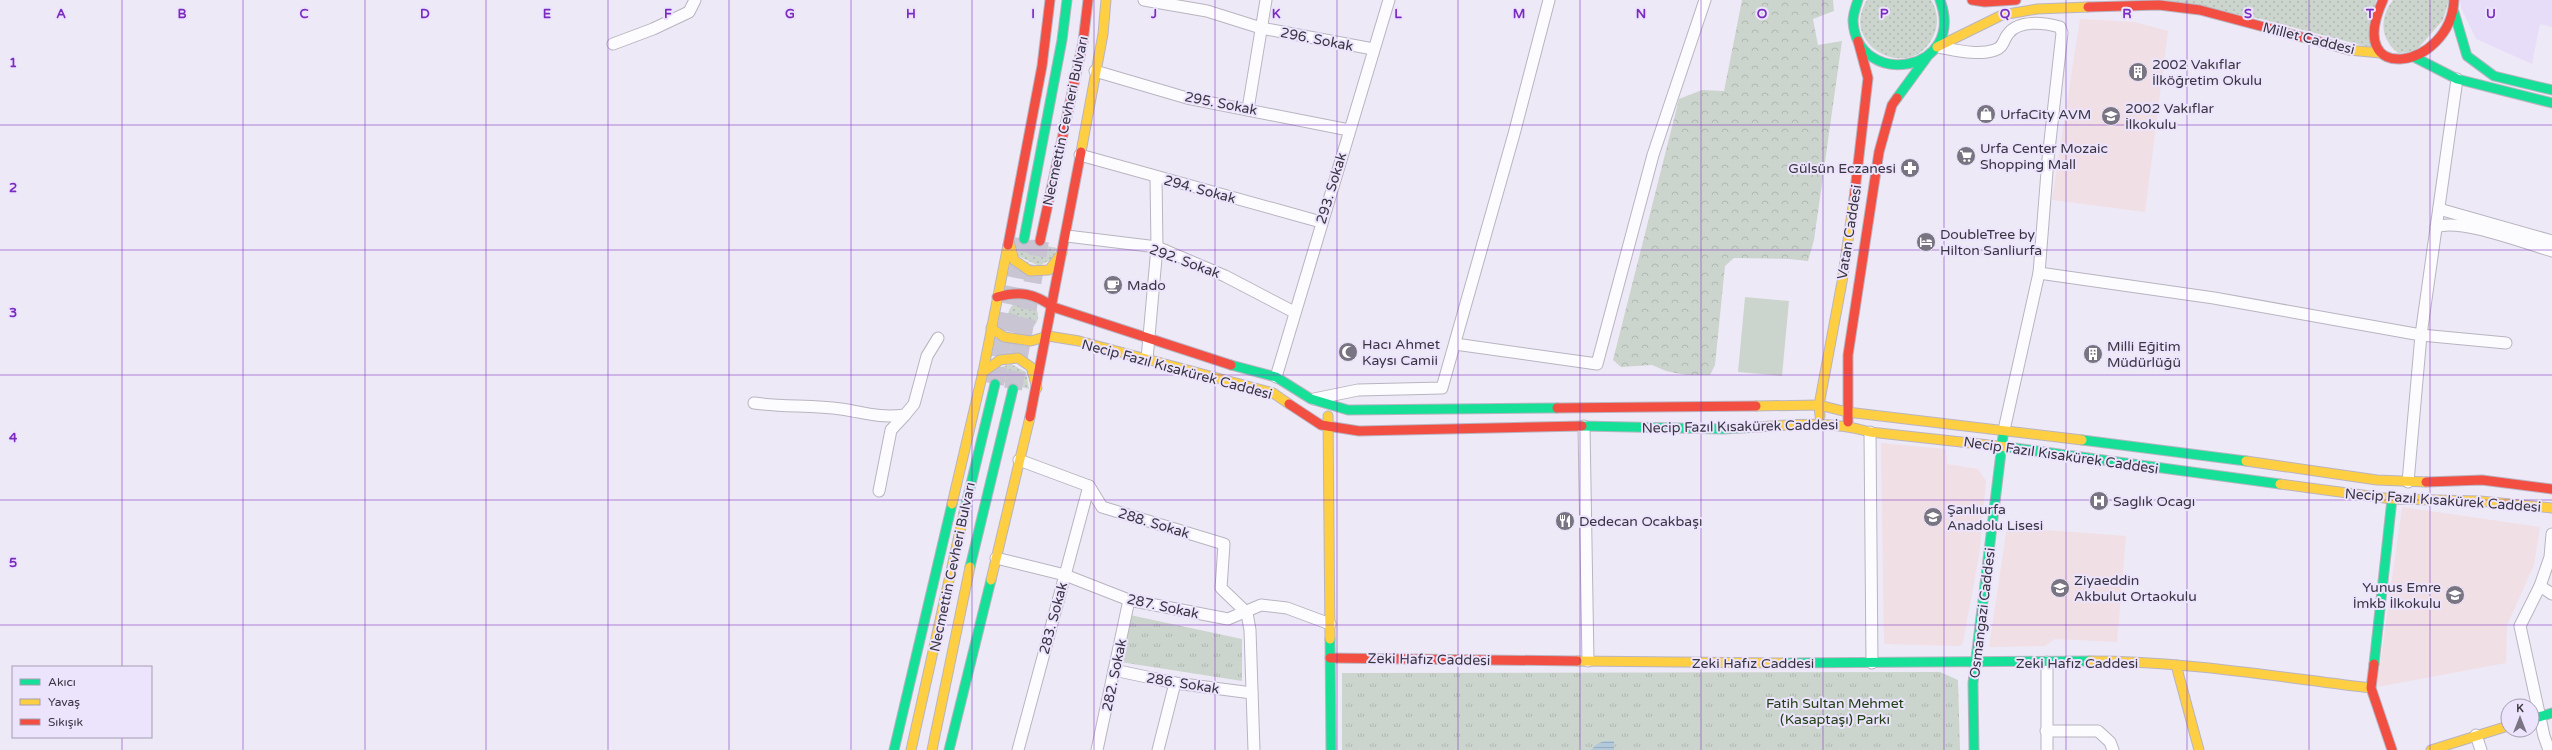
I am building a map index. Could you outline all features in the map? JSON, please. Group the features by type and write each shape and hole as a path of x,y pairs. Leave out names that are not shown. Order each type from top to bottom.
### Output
{"main road":[{"path":"894,750 983,372 1039,82 1050,0"},
{"name":"Necmettin Cevheri Bulvarı","path":"1024,239 1062,40 1067,0"},
{"name":"Necmettin Cevheri Bulvarı","path":"1040,241 1083,42 1088,0"},
{"path":"949,750 1037,390 1067,236 1080,155 1103,34 1106,0"},
{"name":"Vatan Caddesi","path":"1821,423 1819,405 1842,282 1862,146 1868,78 1848,0"},
{"path":"1853,22 1858,0"},
{"path":"1858,41 1866,52 1876,60 1889,65 1902,66 1916,63 1927,57 1937,47 1943,34 1945,21 1940,0"},
{"path":"1972,0 2016,0"},
{"path":"2380,53 2374,41 2373,28 2377,11 2384,0"},
{"path":"2454,0 2454,12 2467,56 2494,76 2552,90"},
{"name":"Millet Caddesi","path":"1937,47 2002,15 2037,9 2086,4 2159,5 2200,10 2349,50 2380,53 2389,59 2402,61 2414,57"},
{"path":"2414,57 2425,53 2439,37 2454,12"},
{"name":"Vatan Caddesi","path":"1849,426 1847,412 1848,355 1879,152 1892,105 1927,57"},
{"path":"2414,57 2457,79 2552,103"},
{"path":"1008,237 1015,262 1025,269 1039,272 1049,270 1058,262 1064,249"},
{"name":"Necip Fazıl Kısakürek Caddesi","path":"997,297 1018,291 1039,295 1053,307 1276,377 1311,399 1348,410 1819,405 1847,412 2004,430 2408,482 2482,480 2552,489"},
{"name":"Necip Fazıl Kısakürek Caddesi","path":"991,328 1004,337 1031,341 1048,336 1079,341 1273,392 1321,425 1359,431 1584,426 1723,429 1821,423 1849,426 1870,432 2001,446 2035,452 2392,498 2480,501 2552,508"},
{"path":"983,372 997,360 1009,357 1019,359 1032,369 1036,378 1037,390"},
{"name":"Necmettin Cevheri Bulvarı","path":"911,750 954,553 995,384"},
{"name":"Necmettin Cevheri Bulvarı","path":"932,750 972,559 1013,390"},
{"path":"1330,405 1327,426 1331,750"},
{"name":"Osmangazi Caddesi","path":"1974,750 1973,683 1998,469 2004,430"},
{"path":"1944,440 1969,446 1987,457 1998,469 2012,456 2035,452"},
{"path":"2392,498 2371,688 2392,750"},
{"name":"Zeki Hafız Caddesi","path":"1330,658 1872,663 2127,661 2176,665 2371,688"},
{"path":"2176,665 2199,750"},
{"path":"2540,716 2552,712"},
{"path":"2431,750 2500,728"}],"street":[{"path":"613,44 653,29 689,12 695,0"},
{"name":"296. Sokak","path":"1144,0 1207,11 1261,28 1373,49"},
{"path":"1248,109 1266,0"},
{"name":"293. Sokak","path":"1276,377 1294,312 1388,0"},
{"path":"1311,399 1358,390 1442,388 1549,0"},
{"path":"1455,344 1597,364 1653,155 1704,0"},
{"path":"1937,47 1977,53 1996,50 2003,45 2008,33 2018,27 2046,23 2060,26 2062,33 2039,273 2004,430"},
{"name":"295. Sokak","path":"1095,71 1188,98 1349,130"},
{"path":"2408,482 2421,336 2457,79"},
{"path":"2552,90 2552,103"},
{"name":"294. Sokak","path":"1080,155 1321,222"},
{"path":"1147,359 1157,247 1156,177"},
{"path":"2439,209 2552,241"},
{"path":"2436,227 2446,224 2463,226 2552,251"},
{"name":"292. Sokak","path":"1067,236 1157,247 1225,276 1294,312"},
{"path":"2039,273 2214,298 2421,336 2506,343"},
{"path":"878,492 892,430 914,404 927,356 938,338"},
{"path":"754,403 786,407 840,409 882,418 905,415"},
{"path":"1584,426 1588,661"},
{"path":"1870,432 1872,663"},
{"path":"1019,460 1089,486"},
{"name":"283. Sokak","path":"1018,750 1089,486"},
{"name":"288. Sokak","path":"1089,486 1102,507 1224,544 1221,588 1247,613"},
{"path":"2533,698 2520,626 2540,586 2550,557 2552,534"},
{"name":"287. Sokak","path":"996,558 1065,575 1129,600 1228,619 1247,613 1261,605 1287,608 1330,624"},
{"path":"2540,586 2552,594"},
{"name":"282. Sokak","path":"1097,750 1129,600"},
{"path":"1247,613 1254,750"},
{"path":"2047,662 2047,750"},
{"name":"286. Sokak","path":"1114,670 1174,683 1252,693"},
{"path":"1158,750 1174,683"},
{"path":"2540,727 2549,750"},
{"path":"2046,731 2098,731 2110,742 2113,750"},
{"path":"2476,735 2482,750"}],"shaded area":[{"path":"2460,0 2552,0 2552,27 2540,24 2532,64 2476,39 2461,8"},
{"name":"2002 Vakıflar İlkokulu","path":"2080,19 2135,22 2168,31 2145,212 2052,200"},
{"path":"1881,443 1946,449 1947,464 1978,469 1986,481 1979,556 1963,643 1960,646 1884,644"},
{"name":"Yunus Emre İmkb İlkokulu","path":"2402,507 2540,527 2534,565 2507,625 2506,663 2377,687"},
{"name":"Ziyaeddin Akbulut Ortaokulu","path":"2007,527 2126,536 2117,642 2055,639 2045,646 1989,647"}],"green space":[{"path":"1742,0 1833,0 1834,11 1813,19 1818,45 1842,41 1814,240 1808,261 1789,259 1734,258 1725,266 1715,365 1710,375 1686,375 1666,371 1652,365 1621,367 1613,360 1679,99 1702,90 1724,91"},
{"path":"1867,0 1931,0 1936,11 1937,24 1935,32 1925,48 1912,57 1897,58 1882,54 1870,45 1862,32 1860,17"},
{"path":"2165,0 2376,0 2372,48 2261,19"},
{"path":"2393,0 2449,0 2443,20 2415,52 2398,53 2392,47 2385,35 2385,14"},
{"path":"1016,240 1057,248 1052,259 1039,266 1018,256"},
{"path":"1745,297 1789,301 1782,376 1738,372"},
{"path":"1023,301 1029,302 1037,310 1037,322 1029,330 1023,331 1017,330 1009,322 1008,316 1009,310 1017,302"},
{"path":"1011,364 1026,372 1029,389 988,379 995,369"},
{"path":"1130,615 1242,639 1242,681 1120,662"},
{"name":"Fatih Sultan Mehmet (Kasaptaşı) Parkı","path":"1940,672 1958,680 1960,750 1342,750 1342,673"}],"water":[{"path":"1604,741 1614,741 1614,750 1591,750 1597,744"}],"tunnel":[{"path":"995,384 1024,239"},
{"path":"1013,389 1040,241"}],"traffic: fast":[{"path":"1024,239 1062,40 1067,0"},
{"path":"1858,0 1853,21 1859,43 1872,57 1889,64 1908,64 1925,57 1938,44 1944,25 1940,0"},
{"path":"2454,12 2467,56 2494,76 2552,90"},
{"path":"1897,98 1927,57"},
{"path":"2414,57 2457,79 2552,103"},
{"path":"1231,365 1276,377 1311,399 1348,410 1557,408"},
{"path":"964,513 995,384"},
{"path":"970,567 1013,389"},
{"path":"1582,426 1723,429 1759,427"},
{"path":"1974,750 1973,683 2003,436"},
{"path":"2082,440 2246,461"},
{"path":"2007,447 2280,484"},
{"path":"2374,664 2392,499"},
{"path":"894,750 952,504"},
{"path":"949,750 991,580"},
{"path":"1330,639 1331,750"},
{"path":"1785,663 2090,661"},
{"path":"2540,717 2552,713"}],"traffic: slow":[{"path":"1081,152 1103,34 1106,0"},
{"path":"1937,47 2002,15 2037,9 2088,7"},
{"path":"2328,44 2349,50 2380,53"},
{"path":"1820,416 1819,405 1842,282 1854,199"},
{"path":"1009,242 1014,260 1030,271 1049,270 1062,253"},
{"path":"952,504 983,372 1008,245"},
{"path":"991,328 1004,337 1031,341 1048,336 1079,341 1273,393 1289,404"},
{"path":"983,372 1000,360 1018,358 1031,367 1037,388"},
{"path":"1756,406 1819,405 1847,412 2082,440"},
{"path":"1328,416 1330,639"},
{"path":"991,580 1030,417"},
{"path":"1759,427 1802,424 1843,426 1870,432 2007,447"},
{"path":"2246,461 2377,480 2426,482"},
{"path":"2280,484 2392,499 2480,501 2552,508"},
{"path":"911,750 964,513"},
{"path":"932,750 970,567"},
{"path":"1577,661 1785,663"},
{"path":"2090,661 2196,667 2371,688"},
{"path":"2176,665 2199,750"},
{"path":"2431,750 2500,728"}],"traffic: jam":[{"path":"1008,245 1042,66 1050,0"},
{"path":"1040,241 1083,42 1088,0"},
{"path":"1972,0 1985,2 2016,0"},
{"path":"2383,0 2374,28 2377,47 2387,57 2402,59 2420,54 2436,41 2448,23 2454,0"},
{"path":"2088,7 2159,5 2200,10 2328,44"},
{"path":"1854,199 1868,78 1858,41"},
{"path":"1848,422 1848,355 1879,152 1892,105 1897,98"},
{"path":"1030,417 1081,152"},
{"path":"997,297 1013,294 1026,294 1033,296 1053,307 1231,365"},
{"path":"1289,404 1321,425 1359,431 1582,426"},
{"path":"1557,408 1756,406"},
{"path":"2426,482 2482,480 2552,489"},
{"path":"1330,658 1577,661"},
{"path":"2374,664 2371,688 2392,750"}],"place":[{"name":"2002 Vakıflar İlköğretim Okulu","path":"2138,72"},
{"name":"UrfaCity AVM","path":"1986,114"},
{"name":"2002 Vakıflar İlkokulu","path":"2111,116"},
{"name":"Urfa Center Mozaic Shopping Mall","path":"1966,156"},
{"name":"Gülsün Eczanesi","path":"1910,168"},
{"name":"DoubleTree by Hilton Sanliurfa","path":"1926,242"},
{"name":"Mado","path":"1113,285"},
{"name":"Hacı Ahmet Kaysı Camii","path":"1348,352"},
{"name":"Milli Eğitim Müdürlüğü","path":"2093,354"},
{"name":"Saglık Ocagı","path":"2099,501"},
{"name":"Şanlıurfa Anadolu Lisesi","path":"1933,517"},
{"name":"Dedecan Ocakbaşı","path":"1565,521"},
{"name":"Ziyaeddin Akbulut Ortaokulu","path":"2060,588"},
{"name":"Yunus Emre İmkb İlkokulu","path":"2455,595"}]}
